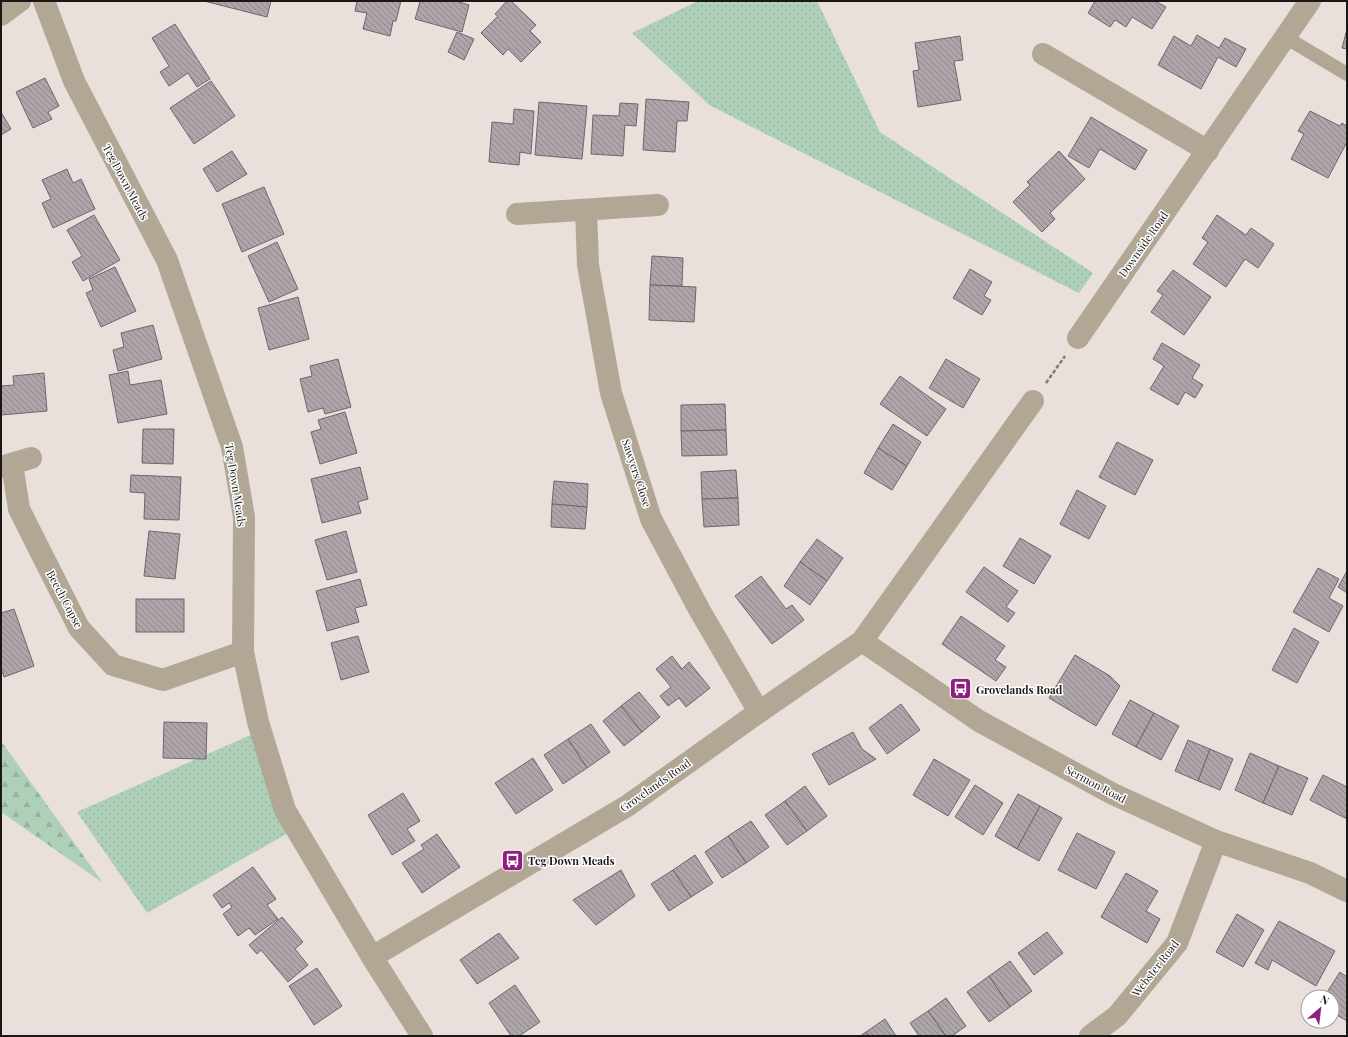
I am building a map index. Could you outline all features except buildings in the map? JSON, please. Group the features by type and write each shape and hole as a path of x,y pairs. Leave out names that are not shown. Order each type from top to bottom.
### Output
{"street":[{"path":"1,15 20,1"},
{"name":"Teg Down Meads","path":"44,1 74,81 167,260 232,447 244,517 243,652 258,722 286,810 372,957 422,1036"},
{"name":"Downside Road","path":"1078,338 1310,1"},
{"path":"1043,54 1208,151"},
{"path":"517,214 658,205"},
{"name":"Sawyers Close","path":"586,210 588,265 611,393 651,519 700,611 759,712"},
{"name":"Grovelands Road","path":"372,957 628,806 759,712 862,641 1033,401"},
{"name":"Beech Copse","path":"15,463 19,509 79,628 113,665 162,680 243,652"},
{"name":"Sermon Road","path":"862,641 980,721 1113,794 1216,841 1310,873 1347,891"},
{"name":"Webster Road","path":"1090,1036 1117,1016 1177,943 1216,841"}],"lane":[{"path":"1285,37 1347,74"}],"path":[{"path":"1033,401 1078,338"}],"green space":[{"path":"698,1 817,1 880,132 1093,273 1079,293 709,105 632,33"},
{"path":"255,733 290,832 147,913 77,812"},
{"path":"1,741 103,883 1,812"}],"place":[{"name":"Grovelands Road","path":"961,689"},
{"name":"Teg Down Meads","path":"512,860"}]}
